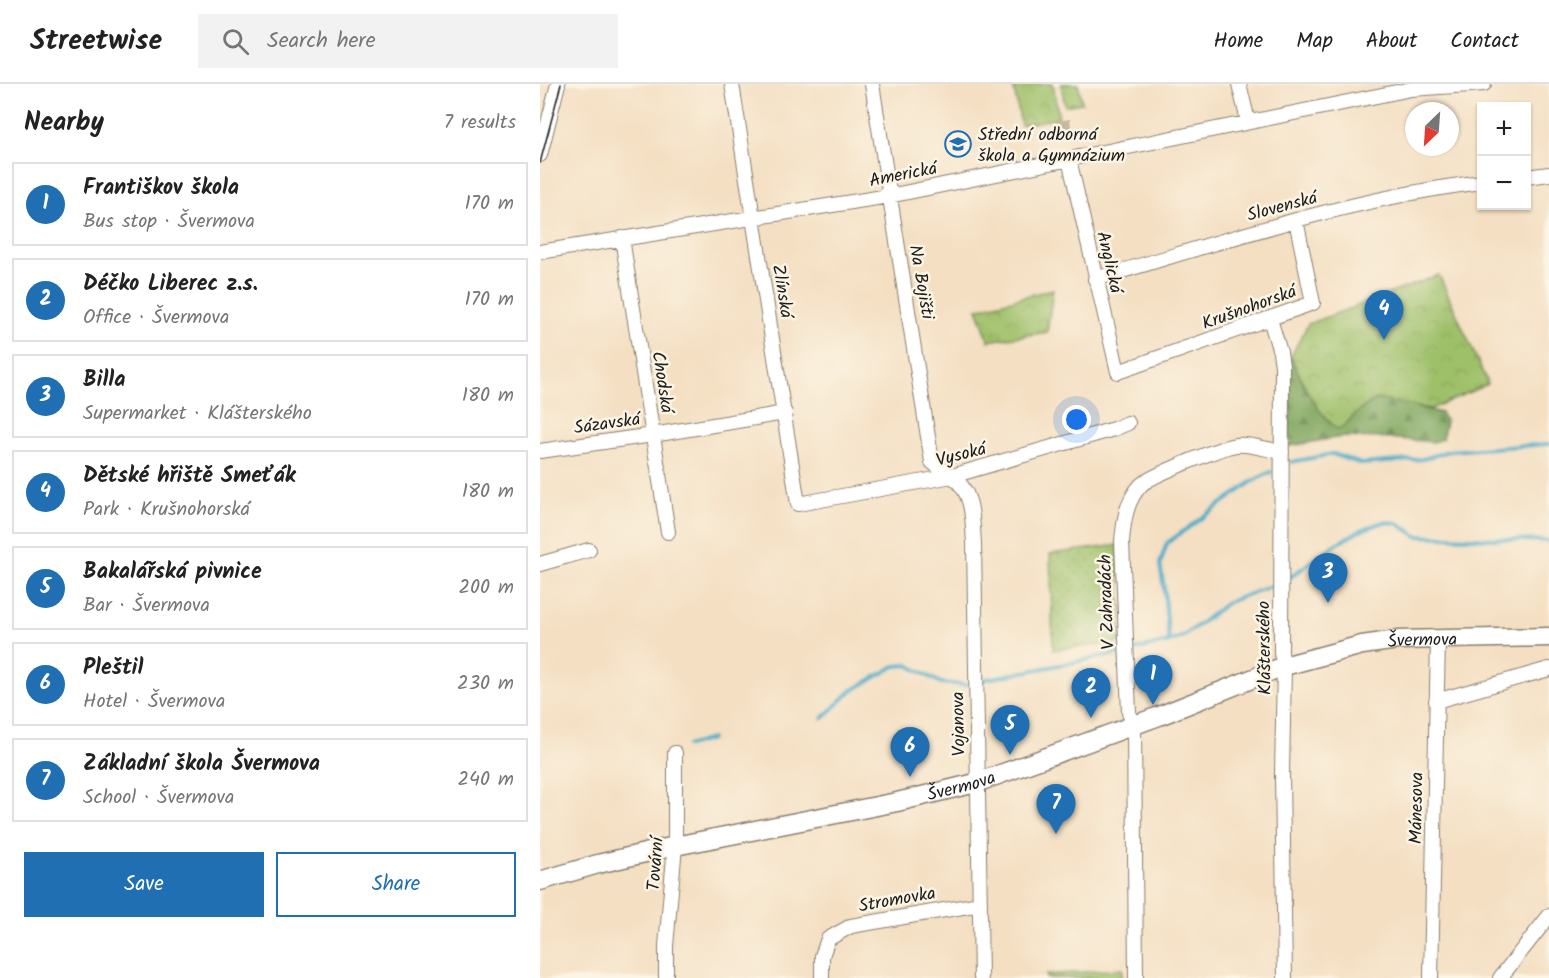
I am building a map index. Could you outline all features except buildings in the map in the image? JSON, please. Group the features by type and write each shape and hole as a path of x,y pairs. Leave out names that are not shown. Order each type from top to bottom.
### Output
{"street":[{"path":"540,155 558,84"},
{"name":"Zlínská","path":"732,84 798,504"},
{"name":"Na Bojišti","path":"872,84 932,462 952,477"},
{"path":"1239,84 1248,122"},
{"name":"Americká","path":"540,252 890,196 1248,122 1368,90 1484,84"},
{"name":"Anglická","path":"1069,159 1118,372"},
{"path":"1531,176 1549,174"},
{"name":"Slovenská","path":"1095,279 1296,220 1440,187 1477,183"},
{"name":"Krušnohorská","path":"1118,372 1313,303 1296,220"},
{"name":"Chodská","path":"622,238 668,532"},
{"name":"Klášterského","path":"1270,319 1282,366 1281,653 1284,666 1282,774 1285,978"},
{"name":"Sázavská","path":"540,451 785,413"},
{"name":"Vysoká","path":"798,504 952,477 1128,423"},
{"name":"V Zahradách","path":"1136,978 1134,724 1129,713 1122,541 1125,515 1129,503 1149,478 1234,445 1282,452"},
{"name":"Vojanova","path":"952,477 965,489 971,505 974,543 976,783 981,978"},
{"path":"540,564 589,550"},
{"name":"Švermova","path":"540,881 598,864 675,846 897,802 976,783 1159,716 1284,666 1362,645 1398,640 1549,637"},
{"name":"Mánesova","path":"1431,978 1438,639"},
{"path":"1436,701 1549,669"},
{"name":"Tovární","path":"666,978 666,946 675,846 675,753"},
{"name":"Stromovka","path":"822,978 822,956 828,939 851,926 980,904"},
{"path":"1500,978 1549,916"}],"green space":[{"path":"1013,84 1053,84 1059,118 1021,125"},
{"path":"1061,84 1078,84 1082,103 1065,106"},
{"path":"1439,275 1488,384 1431,409 1377,399 1362,408 1339,430 1316,406 1291,356 1308,324"},
{"path":"1053,289 1047,332 989,341 977,309"},
{"path":"1291,356 1305,388 1339,430 1362,408 1377,399 1400,402 1441,413 1446,422 1442,439 1433,442 1341,437 1289,446"},
{"path":"1118,545 1122,642 1053,650 1050,554"},
{"path":"1122,969 1122,978 1046,978 1046,975"}],"waterway":[{"path":"1291,462 1333,454 1361,464 1423,459 1449,451 1549,444"},
{"path":"1169,642 1160,564 1167,543 1253,481 1271,472"},
{"path":"1286,580 1338,543 1361,530 1384,522 1397,523 1417,536 1549,541"},
{"path":"1134,650 1184,636 1228,602 1279,583"},
{"path":"982,680 1121,653"},
{"path":"823,718 851,691 895,666 908,665 941,683 965,685"},
{"path":"687,746 711,739"}],"tunnel":[{"path":"1063,120 1066,140"}],"tram line":[{"path":"540,163 561,84"}],"place":[{"name":"Střední odborná škola a Gymnázium","path":"958,144"},
{"name":"Dětské hřiště Smeťák","path":"1384,340"},
{"name":"Billa","path":"1328,603"},
{"name":"Františkov škola","path":"1153,705"},
{"name":"Déčko Liberec z.s.","path":"1091,718"},
{"name":"Bakalářská pivnice","path":"1010,755"},
{"name":"Pleštil","path":"910,777"},
{"name":"Základní škola Švermova","path":"1056,834"}]}
